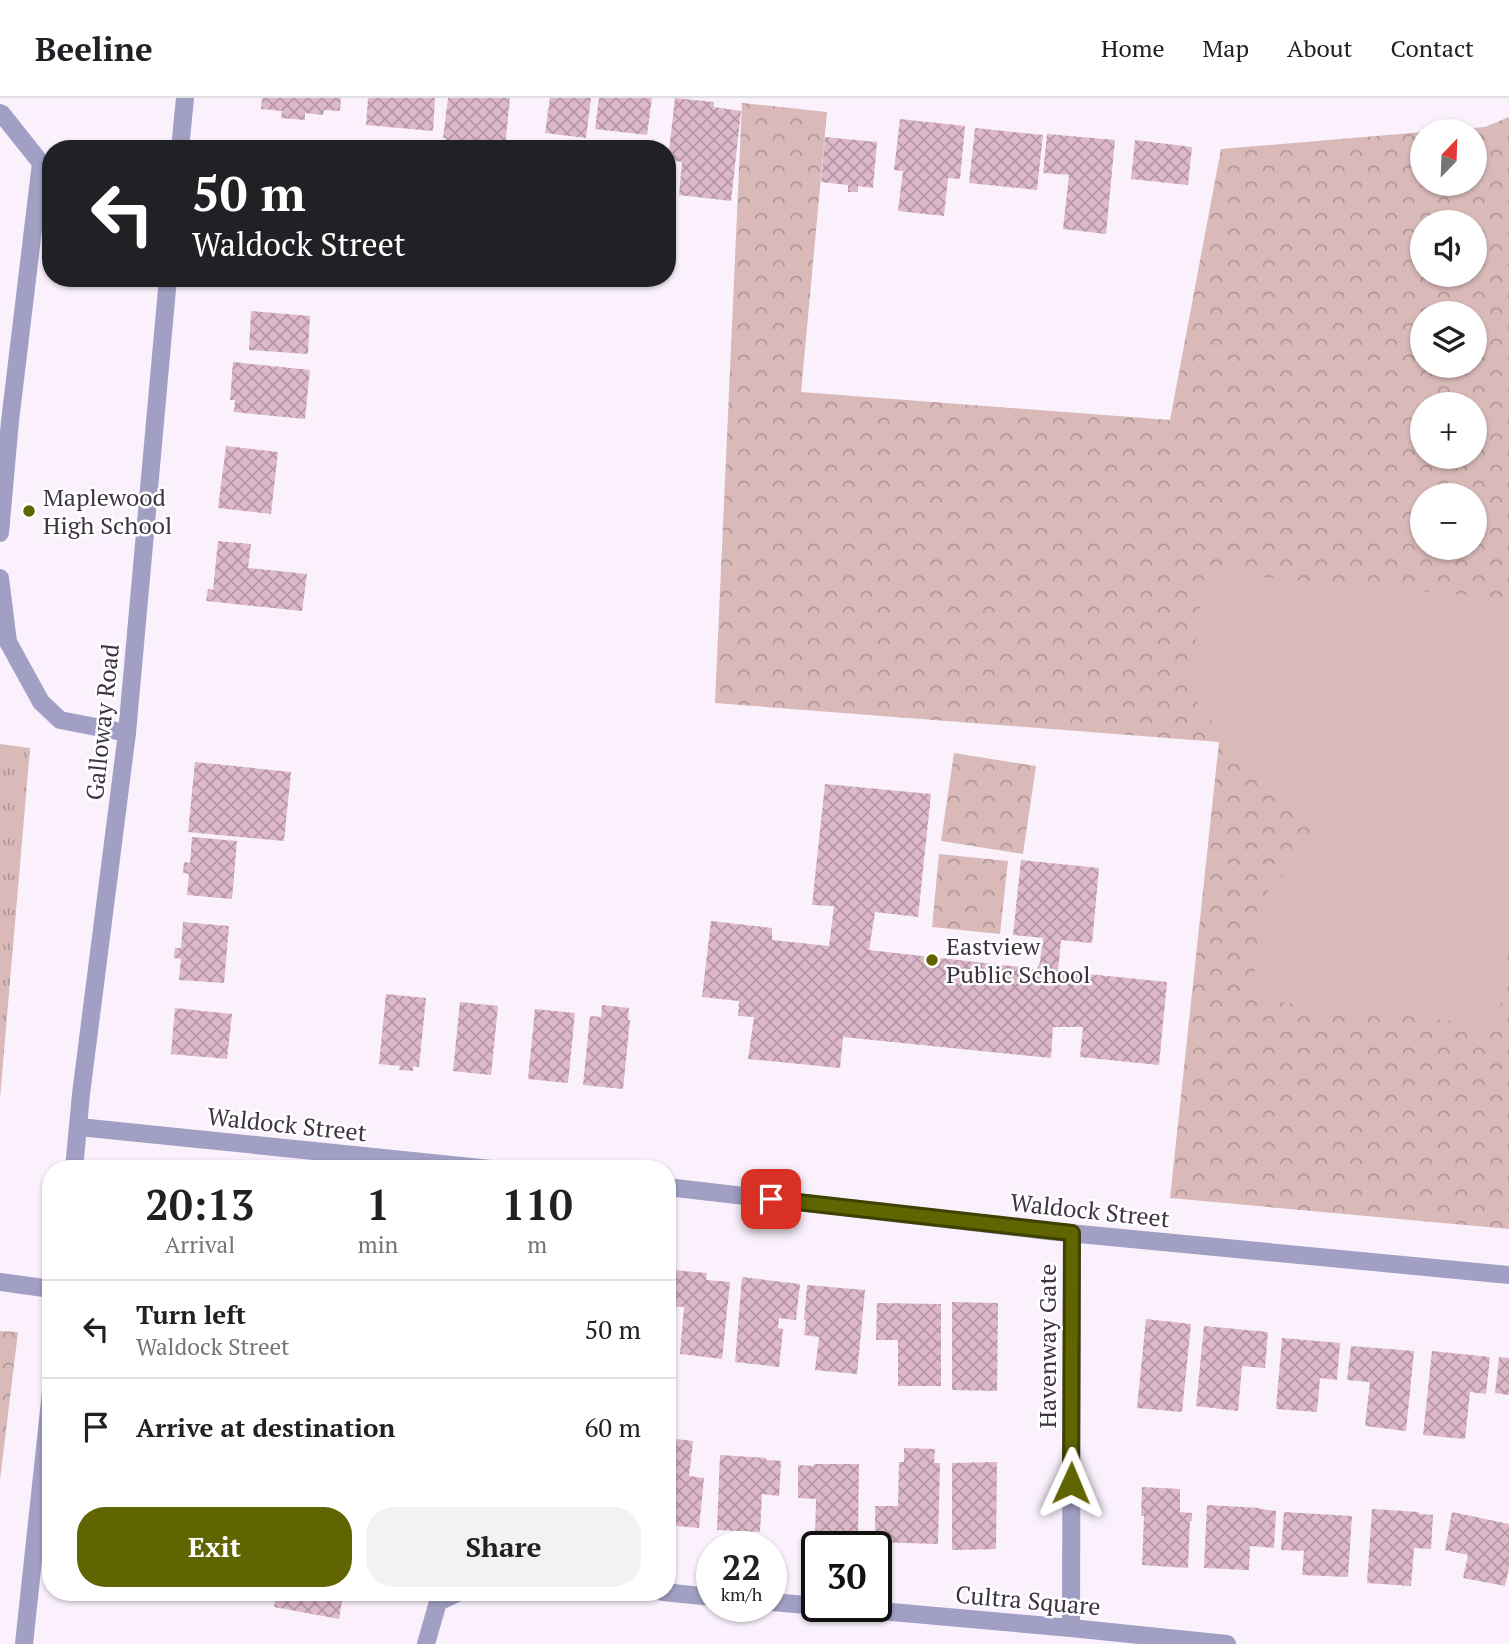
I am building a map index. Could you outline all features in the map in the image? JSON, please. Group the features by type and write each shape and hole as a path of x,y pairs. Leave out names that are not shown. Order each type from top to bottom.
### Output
{"street":[{"path":"181,140 185,98"},
{"path":"2,108 42,159"},
{"path":"0,533 10,421 42,193"},
{"name":"Galloway Road","path":"75,1160 127,733 167,287"},
{"path":"0,578 8,642 41,702 60,720 127,733"},
{"name":"Waldock Street","path":"79,1127 403,1160"},
{"name":"Waldock Street","path":"676,1188 1072,1233 1509,1275"},
{"name":"Havenway Gate","path":"1071,1628 1072,1233"},
{"path":"0,1282 42,1288"},
{"path":"24,1644 42,1476"},
{"path":"676,1593 696,1595"},
{"path":"425,1644 440,1601"},
{"name":"Cultra Square","path":"892,1612 1227,1644"}],"green space":[{"path":"742,103 827,112 801,392 1170,420 1221,149 1410,133 1410,196 1488,196 1488,126 1509,117 1509,1229 1170,1198 1219,742 715,703"},
{"path":"1205,572 1509,599 1509,943 1498,1026 1251,999 1266,893 1331,828 1291,812 1249,771 1189,691"},
{"path":"0,744 30,748 0,1098"},
{"path":"954,753 1036,766 1023,854 941,841"},
{"path":"939,854 1008,861 1000,934 932,927"},
{"path":"0,1331 18,1332 0,1480"}],"building":[{"path":"262,98 341,98 340,111 324,110 323,115 305,113 305,120 281,118 282,111 261,109"},
{"path":"368,98 435,98 433,131 366,125"},
{"path":"448,98 510,98 506,140 443,138"},
{"path":"550,98 591,98 586,138 545,133"},
{"path":"599,98 652,98 647,135 595,129"},
{"path":"675,98 714,102 714,107 741,111 731,201 679,195 682,162 676,161 676,140 670,140"},
{"path":"900,119 965,126 960,179 948,178 944,216 898,211 903,171 894,170"},
{"path":"975,128 1043,135 1037,190 969,183"},
{"path":"1047,134 1115,140 1106,234 1063,229 1069,175 1043,173"},
{"path":"825,137 877,142 873,188 858,186 858,192 848,192 848,185 821,182"},
{"path":"1135,140 1192,147 1188,185 1131,179"},
{"path":"251,311 310,316 308,354 249,350"},
{"path":"233,362 310,370 305,419 234,412 235,400 230,400"},
{"path":"226,446 278,452 271,514 218,508"},
{"path":"218,541 251,544 248,568 307,574 302,611 206,601 208,589 213,590"},
{"path":"195,762 291,772 284,841 188,832"},
{"path":"825,784 931,794 918,917 875,912 869,950 1037,969 1043,938 1013,935 1021,860 1099,868 1092,943 1061,940 1058,971 1167,982 1159,1065 1080,1057 1083,1027 1053,1027 1051,1058 843,1037 840,1068 748,1059 754,1017 738,1016 739,1001 702,997 711,921 772,928 772,940 829,946 834,906 812,905"},
{"path":"192,837 237,841 232,899 187,895 189,874 183,873 184,862 190,863"},
{"path":"183,922 229,926 224,983 179,980 181,959 174,958 175,948 181,948"},
{"path":"386,994 426,998 419,1067 413,1066 413,1071 399,1070 400,1066 379,1064"},
{"path":"460,1002 498,1006 491,1075 453,1071"},
{"path":"602,1005 629,1008 623,1089 583,1085 590,1016 601,1017"},
{"path":"175,1008 232,1014 227,1059 171,1054"},
{"path":"535,1009 575,1013 568,1083 528,1079"},
{"path":"676,1270 707,1273 706,1280 730,1282 722,1359 680,1354 684,1307 676,1306"},
{"path":"742,1277 800,1284 796,1320 779,1318 778,1328 783,1329 779,1367 735,1362"},
{"path":"807,1285 865,1290 857,1374 815,1370 819,1337 804,1335"},
{"path":"952,1302 998,1303 997,1391 952,1390"},
{"path":"877,1303 941,1304 941,1386 898,1386 898,1340 876,1340"},
{"path":"1146,1319 1191,1324 1182,1412 1137,1408"},
{"path":"1204,1326 1268,1332 1265,1368 1242,1366 1238,1411 1196,1406"},
{"path":"1282,1338 1340,1343 1337,1380 1320,1378 1317,1412 1276,1409"},
{"path":"1351,1346 1414,1351 1406,1431 1365,1426 1370,1382 1347,1380"},
{"path":"1432,1351 1490,1357 1486,1394 1470,1392 1465,1439 1423,1435"},
{"path":"1499,1357 1509,1358 1509,1395 1495,1393"},
{"path":"676,1439 693,1441 689,1476 704,1478 699,1528 676,1526"},
{"path":"904,1448 935,1449 934,1463 940,1463 938,1544 892,1543 892,1531 875,1531 875,1506 898,1506 899,1462 904,1462"},
{"path":"720,1455 781,1461 779,1496 762,1494 760,1531 717,1530"},
{"path":"997,1462 996,1549 952,1550 952,1463"},
{"path":"859,1464 858,1531 815,1531 816,1499 798,1498 798,1465"},
{"path":"1142,1487 1180,1489 1180,1512 1192,1513 1188,1568 1142,1565"},
{"path":"1207,1505 1276,1511 1274,1548 1250,1546 1249,1570 1204,1568"},
{"path":"1372,1509 1433,1515 1431,1549 1414,1548 1411,1586 1367,1583"},
{"path":"1284,1512 1352,1516 1348,1577 1302,1575 1304,1551 1281,1550"},
{"path":"1452,1512 1509,1524 1509,1568 1505,1586 1463,1578 1468,1555 1445,1550"},
{"path":"275,1601 342,1601 339,1619 274,1607"}],"place":[{"name":"Maplewood High School","path":"29,511"},
{"name":"Eastview Public School","path":"932,960"}],"route":[{"path":"771,1199 1072,1233 1071,1483"}]}
